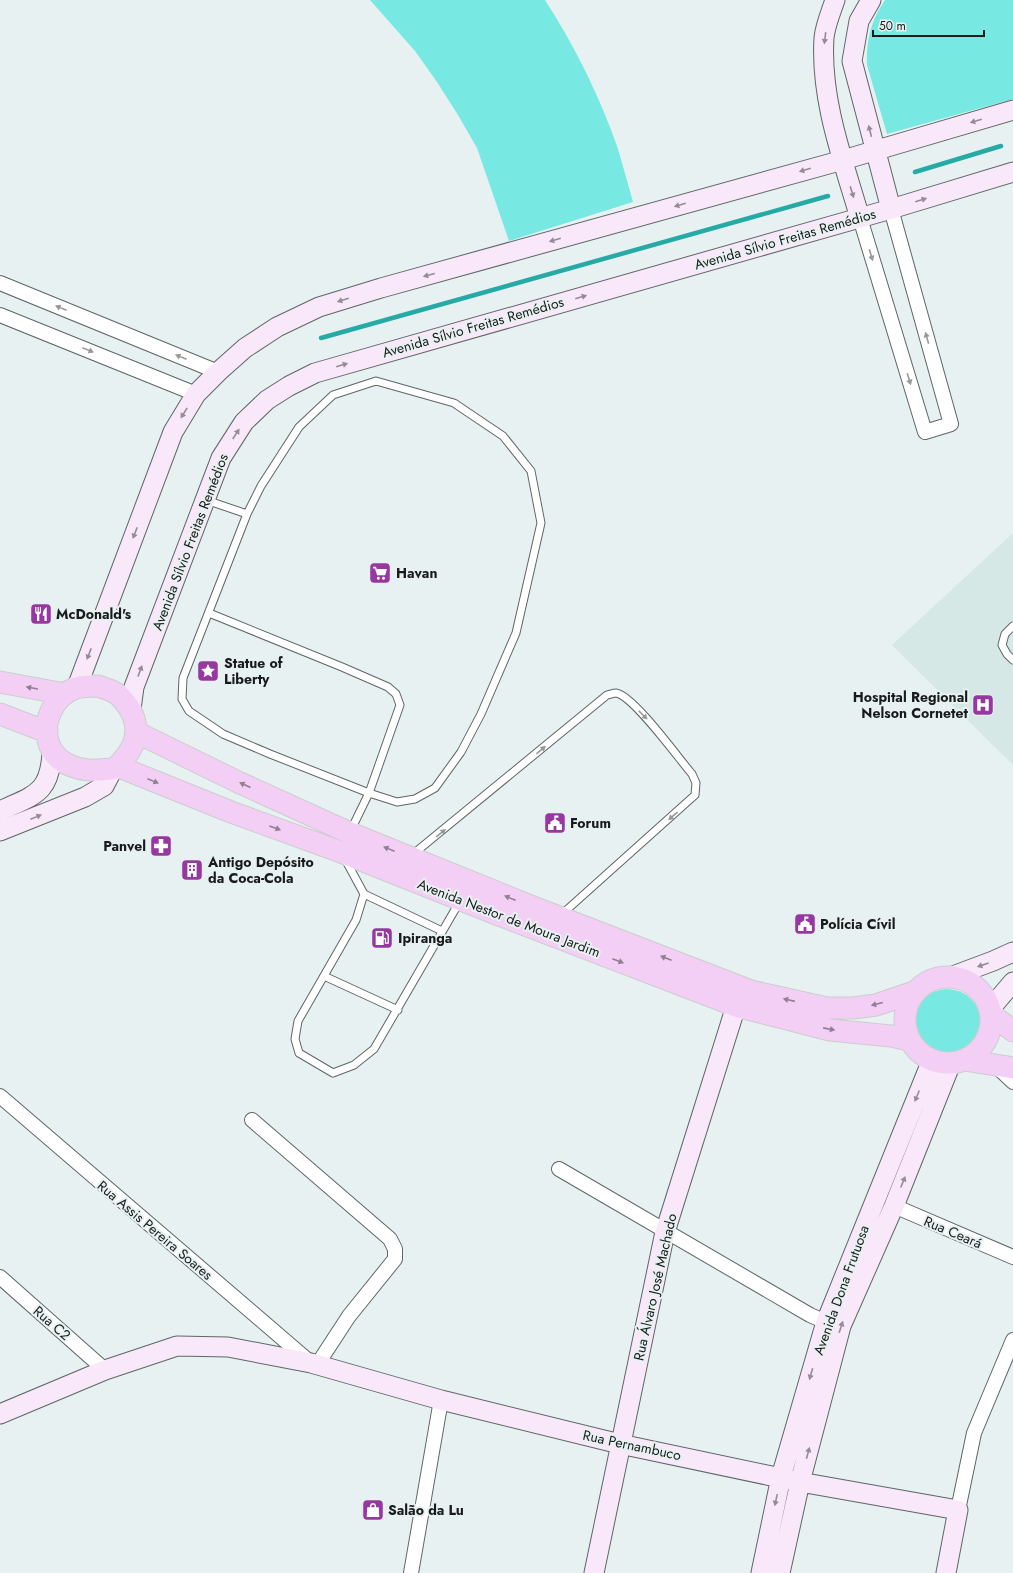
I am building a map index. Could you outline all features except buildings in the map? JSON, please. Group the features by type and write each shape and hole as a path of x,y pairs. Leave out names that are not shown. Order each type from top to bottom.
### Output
{"main road":[{"path":"0,682 71,691 98,686 117,693 131,709 135,720 136,732 131,751 115,768"},
{"path":"50,742 51,711 55,703 71,691"},
{"name":"Avenida Nestor de Moura Jardim","path":"0,714 50,742 68,765 76,769 86,770 115,768 231,812 345,842 529,916 751,991 827,1008 853,1008 876,1005 914,992"},
{"name":"Avenida Nestor de Moura Jardim","path":"136,732 238,782 345,842"},
{"name":"Avenida Nestor de Moura Jardim","path":"554,925 736,1006 830,1030 891,1036 909,1040"},
{"path":"953,976 965,979 976,986 984,994 991,1011 1013,1031"},
{"name":"Avenida Nestor de Moura Jardim","path":"909,1040 904,1019 907,1004 914,992 925,982 938,977 953,976"},
{"path":"949,1061 976,1054 984,1045 990,1030 991,1011"},
{"path":"909,1040 919,1052 949,1061 1004,1067"}],"street":[{"path":"835,0 824,37 824,70 831,114 860,218 925,432 951,424 874,150 852,61 859,21 871,0"},
{"path":"71,691 173,432 196,394 245,348 277,327 319,307 388,286 843,160 1013,110"},
{"name":"Avenida Sílvio Freitas Remédios","path":"131,709 134,687 204,499 221,458 244,422 267,400 289,386 315,373 860,218 1013,172"},
{"path":"0,283 218,372"},
{"path":"0,315 196,394"},
{"path":"0,811 37,794 44,785 52,767 50,742"},
{"path":"0,831 85,797 104,786 115,768"},
{"path":"953,976 993,962 1013,952"},
{"path":"991,1011 1013,982"},
{"name":"Rua Álvaro José Machado","path":"594,1573 620,1444 666,1232 736,1006"},
{"name":"Avenida Dona Frutuosa","path":"780,1573 800,1482 841,1326 894,1206 949,1061"},
{"name":"Avenida Dona Frutuosa","path":"761,1573 781,1477 826,1322 949,1061"},
{"path":"1004,1067 1013,1082"},
{"name":"Rua Assis Pereira Soares","path":"0,1096 314,1364"},
{"path":"252,1120 390,1239 395,1249 395,1259 349,1316 314,1364"},
{"path":"559,1169 810,1315 826,1322"},
{"name":"Rua Ceará","path":"894,1206 1013,1257"},
{"name":"Rua C2","path":"0,1277 105,1370"},
{"path":"946,1573 974,1433 1013,1340"},
{"name":"Rua Pernambuco","path":"0,1414 105,1370 177,1346 228,1347 314,1364 441,1400 620,1444 800,1482 958,1510"},
{"path":"411,1573 441,1400"}],"lane":[{"path":"376,381 454,403 503,436 531,471 541,523 516,633 481,714 461,752 435,788 415,799 397,802 270,754 223,734 189,711 182,699 183,678 209,613 247,514 261,486 299,427 333,394 376,381"},
{"path":"204,499 247,514"},
{"path":"209,613 388,687 396,694 400,705 369,792 345,842 364,894 356,920 298,1021 295,1039 299,1053 333,1073 354,1065 374,1049 398,1010 465,890"},
{"path":"1013,626 1005,634 1002,645 1006,654 1013,660"},
{"path":"404,865 607,695 616,693 626,698 648,720 687,768 696,783 695,795 554,925"},
{"path":"364,894 442,931"},
{"path":"324,976 398,1010"}],"shaded area":[{"path":"370,0 545,0 567,35 595,91 618,149 633,202 509,241 477,148 458,115 415,51"},
{"path":"885,0 1013,0 1013,99 887,134 867,65 867,48 870,31 876,15"},
{"name":"Hospital Regional Nelson Cornetet","path":"1013,533 1013,765 892,645"},
{"path":"947,989 960,992 971,999 978,1010 981,1023 978,1036 971,1047 960,1054 947,1057 934,1054 923,1047 916,1036 913,1023 916,1010 923,999 934,992"}],"waterway":[{"path":"915,172 1001,146"},
{"path":"321,338 828,196"}],"place":[{"name":"Havan","path":"380,573"},
{"name":"McDonald's","path":"41,614"},
{"name":"Statue of Liberty","path":"208,671"},
{"name":"Hospital Regional Nelson Cornetet","path":"983,705"},
{"name":"Forum","path":"555,823"},
{"name":"Panvel","path":"161,846"},
{"name":"Antigo Depósito da Coca-Cola","path":"192,870"},
{"name":"Polícia Cívil","path":"805,924"},
{"name":"Ipiranga","path":"382,938"},
{"name":"Salão da Lu","path":"373,1510"}]}
